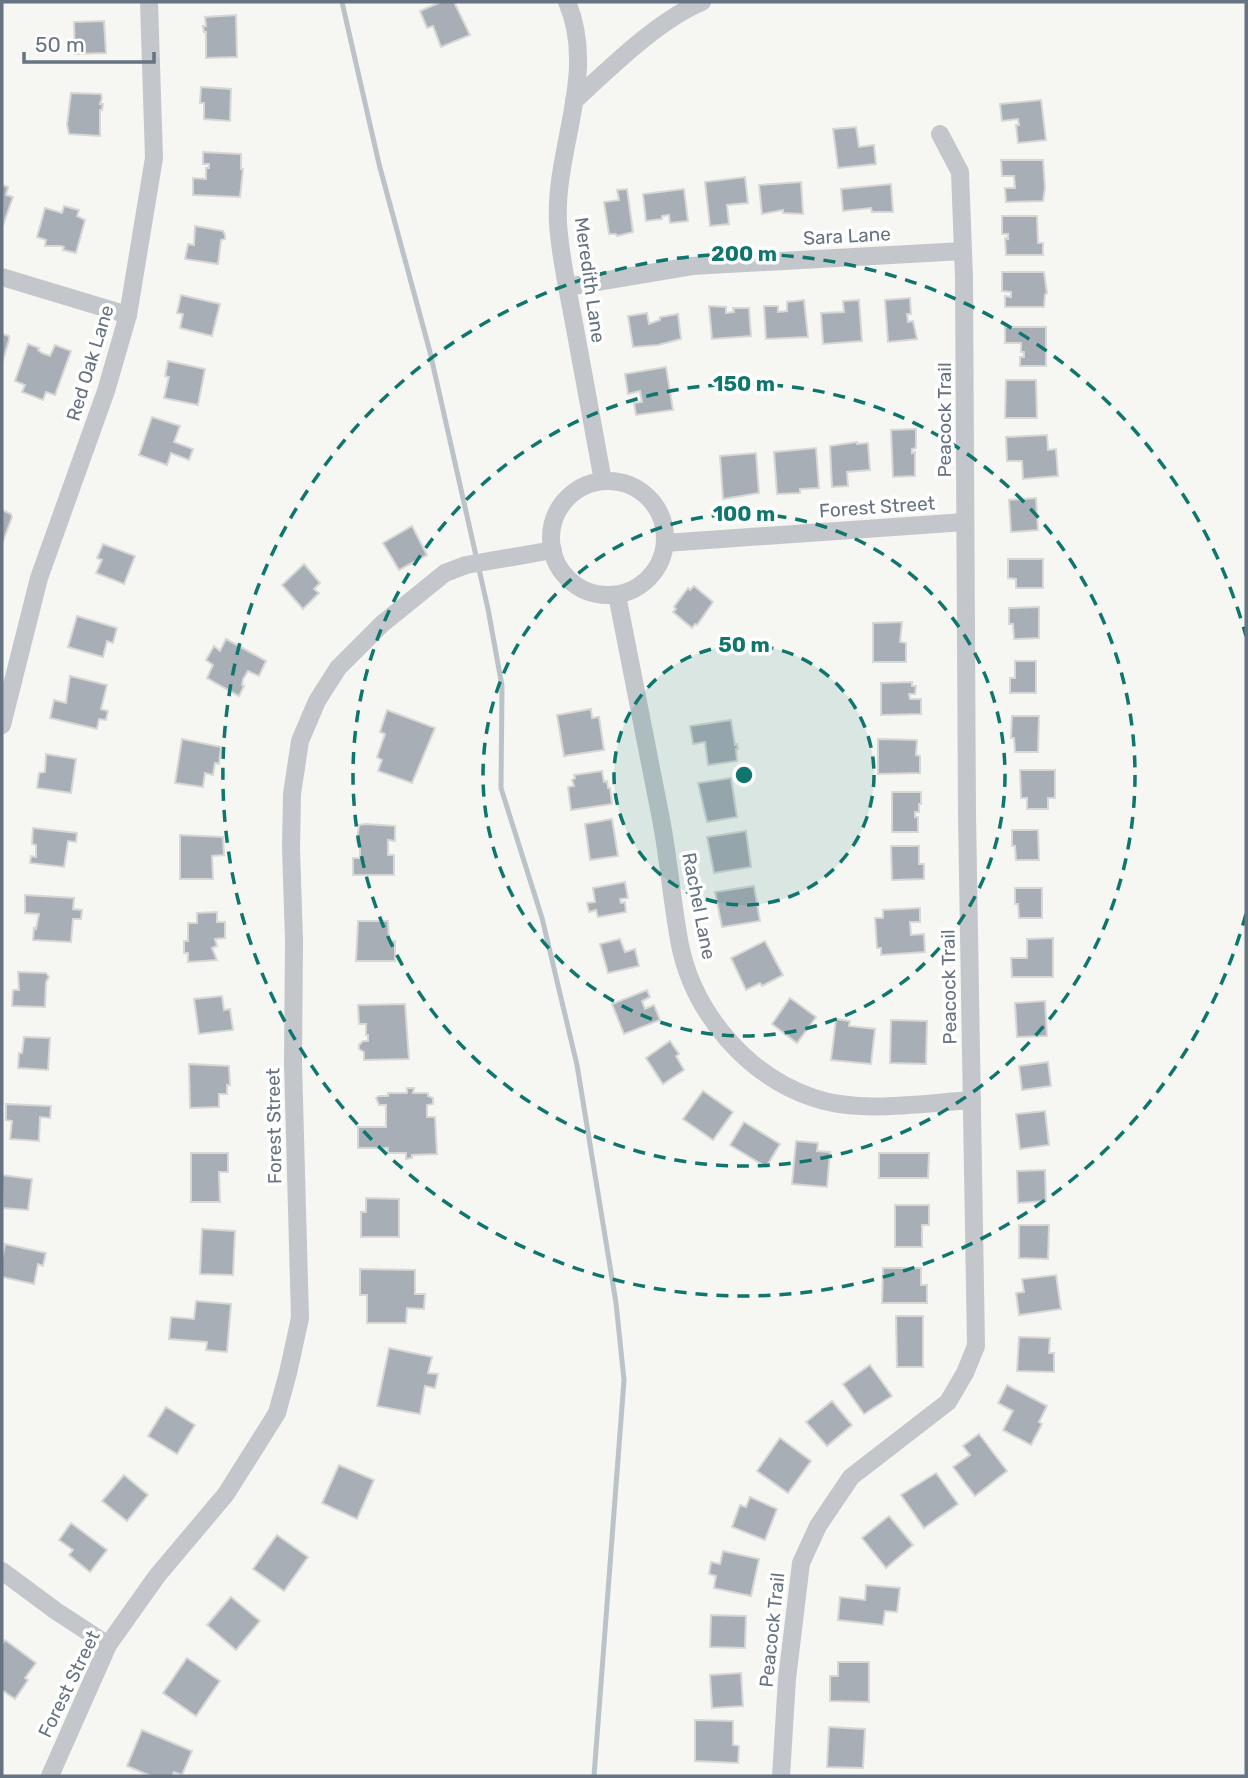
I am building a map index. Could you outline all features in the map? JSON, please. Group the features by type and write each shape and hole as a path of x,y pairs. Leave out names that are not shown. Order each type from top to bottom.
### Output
{"street":[{"name":"Red Oak Lane","path":"2,725 39,578 106,391 128,315 155,158 149,2"},
{"name":"Meredith Lane","path":"567,2 574,17 580,55 561,172 558,222 567,287 603,481"},
{"path":"574,101 650,36 690,7 702,2"},
{"name":"Peacock Trail","path":"781,1776 787,1679 801,1563 818,1526 851,1477 948,1402 965,1373 976,1346 963,251 960,172 940,134"},
{"name":"Sara Lane","path":"567,287 692,266 963,251"},
{"path":"2,277 128,315"},
{"path":"603,481 622,483 640,491 654,505 663,523 665,542 655,571 645,582 617,595 600,595 576,585 558,566 552,550 552,531 557,513 569,497 584,486 603,481"},
{"name":"Forest Street","path":"665,542 965,522"},
{"name":"Forest Street","path":"50,1776 108,1645 157,1576 226,1494 277,1413 300,1318 293,1063 294,941 291,848 292,794 300,741 317,701 338,668 382,624 445,573 466,565 552,550"},
{"name":"Rachel Lane","path":"617,595 664,838 681,947 696,990 724,1038 767,1076 814,1098 865,1106 972,1100"},
{"path":"2,1571 55,1611 108,1645"}],"building":[{"path":"441,2 454,2 470,35 441,47 433,26 427,28 420,11"},
{"path":"236,15 237,57 206,58 206,32 203,26 206,26 205,17"},
{"path":"104,21 106,53 75,54 74,22"},
{"path":"201,87 231,89 230,121 204,119 204,103 200,103"},
{"path":"71,93 101,94 100,104 103,104 100,110 100,136 69,134 67,125"},
{"path":"1041,100 1046,140 1018,143 1018,119 1002,121 1000,104"},
{"path":"856,127 859,147 874,145 876,164 838,168 833,129"},
{"path":"203,152 241,154 243,169 240,197 193,195 193,178 206,179 206,168 209,168 209,164 203,164"},
{"path":"1001,160 1043,160 1043,201 1006,202 1005,188 1015,188 1014,176 1002,176"},
{"path":"745,177 748,203 727,205 729,224 710,226 705,182"},
{"path":"801,182 803,214 783,213 783,210 762,214 759,185"},
{"path":"891,184 893,212 872,212 871,208 843,211 841,189"},
{"path":"2,185 8,187 6,195 13,197 3,225"},
{"path":"627,189 633,232 617,236 609,234 604,202 619,200 617,190"},
{"path":"684,189 688,221 670,223 669,215 662,216 662,219 646,221 643,194"},
{"path":"64,206 79,210 77,216 85,220 76,253 63,250 64,247 61,246 45,246 46,240 37,237 45,208 62,213"},
{"path":"1002,216 1037,216 1038,243 1043,243 1043,255 1006,255 1005,238 1008,239 1008,234 1002,234"},
{"path":"195,226 223,231 225,239 221,240 218,264 185,259 188,244 194,245"},
{"path":"1002,272 1044,272 1047,293 1044,307 1005,307 1005,296 1011,297 1011,292 1002,291"},
{"path":"181,295 220,304 212,336 180,328 183,314 177,313"},
{"path":"910,298 911,314 907,314 908,322 913,321 917,339 888,342 885,300"},
{"path":"804,300 808,337 766,339 764,306 778,306 778,312 787,311 787,302"},
{"path":"859,300 862,341 823,344 821,313 844,312 843,301"},
{"path":"709,306 726,307 726,313 734,312 733,308 749,308 751,336 712,339"},
{"path":"647,313 649,324 660,320 660,317 678,314 681,339 658,345 633,347 628,316"},
{"path":"1005,327 1046,327 1046,366 1020,366 1020,357 1024,357 1021,343 1005,343"},
{"path":"2,334 9,336 9,340 2,363"},
{"path":"28,344 50,356 55,345 71,351 55,395 46,392 43,400 22,392 25,385 15,381"},
{"path":"168,361 205,369 198,405 164,398 169,377 165,376"},
{"path":"666,367 673,410 636,415 634,403 642,402 640,391 628,394 625,374"},
{"path":"1006,380 1036,380 1037,418 1005,418"},
{"path":"152,417 180,426 174,442 193,449 189,460 171,453 167,465 139,455"},
{"path":"916,429 916,448 912,449 912,453 915,452 915,476 893,477 891,430"},
{"path":"1047,435 1048,450 1056,449 1058,476 1023,479 1022,461 1007,461 1006,437"},
{"path":"868,443 870,470 847,472 848,486 832,487 830,446"},
{"path":"816,448 819,488 800,489 800,493 777,494 774,452"},
{"path":"756,453 759,493 723,499 720,456"},
{"path":"1036,498 1038,530 1011,532 1009,500"},
{"path":"2,510 12,517 2,544"},
{"path":"412,526 427,555 399,570 383,543"},
{"path":"103,544 135,556 124,584 96,573 102,560 97,558"},
{"path":"1008,559 1043,559 1043,588 1016,588 1016,579 1008,578"},
{"path":"304,564 320,583 314,589 319,593 303,609 282,585"},
{"path":"694,586 713,602 692,628 673,612 688,588 690,590"},
{"path":"1039,607 1039,638 1014,639 1013,624 1009,624 1009,608"},
{"path":"77,616 117,628 113,643 107,641 103,657 68,647"},
{"path":"902,622 900,642 906,643 906,662 873,662 873,623"},
{"path":"226,639 266,661 259,676 248,671 239,696 207,678 213,665 206,660 214,646 220,651"},
{"path":"1015,661 1036,661 1036,693 1010,693 1010,678 1015,678"},
{"path":"70,676 107,685 101,709 108,711 106,720 99,719 97,729 50,718 54,700 66,703"},
{"path":"912,682 912,686 916,686 915,694 909,694 910,699 921,699 921,714 881,715 881,683"},
{"path":"591,709 592,718 599,717 604,750 564,756 557,715"},
{"path":"387,710 435,728 412,783 378,771 382,760 377,757 385,734 380,732"},
{"path":"1012,716 1039,716 1038,752 1015,752 1014,738 1011,738"},
{"path":"731,720 738,749 737,761 708,765 705,742 693,744 690,726"},
{"path":"182,739 221,747 219,764 215,763 213,775 205,773 203,787 175,783"},
{"path":"878,739 917,740 916,755 920,756 920,773 878,774"},
{"path":"46,754 76,759 71,793 37,788 39,773 45,772"},
{"path":"1020,770 1055,770 1055,798 1048,798 1048,809 1027,809 1027,798 1021,798"},
{"path":"602,771 604,782 607,781 610,788 612,804 571,810 568,787 574,786 574,775"},
{"path":"731,778 737,817 707,822 698,783"},
{"path":"892,792 921,792 919,812 915,812 915,817 918,817 918,832 892,832"},
{"path":"612,819 618,856 590,860 585,824"},
{"path":"359,825 395,826 395,841 388,840 388,855 394,855 394,875 353,875 353,858 360,858 357,841"},
{"path":"33,828 77,833 76,842 68,841 64,867 30,863 31,856 36,857 36,845 32,844"},
{"path":"1012,830 1038,830 1039,860 1016,860 1015,846 1012,846"},
{"path":"746,831 751,867 714,873 707,837"},
{"path":"180,835 223,837 224,855 212,856 213,879 180,879"},
{"path":"891,846 919,846 919,864 924,864 924,879 892,880"},
{"path":"625,882 628,898 620,899 621,903 625,902 626,912 598,917 596,910 589,912 587,903 595,902 593,888"},
{"path":"754,886 760,921 722,927 715,892"},
{"path":"1015,888 1042,888 1042,918 1019,918 1018,904 1015,904"},
{"path":"25,895 74,898 73,909 82,910 81,919 73,919 71,942 33,940 39,914 25,913"},
{"path":"920,908 920,922 910,922 911,935 924,934 925,952 881,955 881,948 877,948 875,918 883,918 883,910"},
{"path":"217,912 217,922 225,922 225,938 215,939 217,946 212,948 217,960 188,962 188,953 184,953 184,941 188,941 188,923 197,923 197,913"},
{"path":"358,921 388,921 389,941 395,941 395,961 356,961"},
{"path":"1053,938 1053,977 1012,977 1011,958 1027,958 1027,939"},
{"path":"620,939 625,952 635,949 639,966 608,973 600,944"},
{"path":"765,941 783,975 762,986 760,983 746,990 731,958"},
{"path":"18,972 46,973 49,977 46,982 45,1007 12,1006 13,990 19,990"},
{"path":"647,990 650,997 642,1001 645,1009 654,1005 660,1020 624,1034 612,1004"},
{"path":"222,996 224,1010 230,1009 233,1030 199,1034 194,999"},
{"path":"790,998 816,1017 797,1043 772,1024"},
{"path":"1045,1001 1047,1036 1017,1037 1015,1003"},
{"path":"405,1004 409,1059 364,1060 364,1052 359,1049 359,1045 368,1041 368,1035 366,1024 359,1024 358,1005"},
{"path":"836,1019 850,1021 849,1026 875,1029 871,1064 831,1060"},
{"path":"891,1020 927,1021 926,1064 890,1063"},
{"path":"24,1037 50,1038 48,1070 18,1068"},
{"path":"670,1041 679,1054 676,1056 684,1070 663,1084 646,1058"},
{"path":"1048,1062 1051,1086 1022,1090 1019,1066"},
{"path":"189,1064 229,1066 230,1085 227,1085 227,1094 219,1094 219,1107 190,1108"},
{"path":"407,1088 414,1088 413,1093 428,1093 428,1096 433,1098 433,1104 427,1105 427,1117 435,1117 437,1154 412,1155 412,1158 406,1159 406,1153 388,1153 388,1148 358,1148 358,1127 386,1127 386,1105 379,1105 376,1098 388,1096 388,1093 407,1093"},
{"path":"703,1091 733,1112 713,1140 683,1119"},
{"path":"6,1104 51,1106 50,1118 40,1117 39,1141 10,1139 12,1121 6,1120"},
{"path":"1045,1111 1049,1145 1020,1149 1016,1114"},
{"path":"744,1122 780,1144 766,1167 730,1145"},
{"path":"796,1141 818,1143 817,1151 830,1152 827,1187 792,1184"},
{"path":"191,1153 228,1153 228,1172 219,1172 220,1202 191,1202"},
{"path":"879,1153 929,1153 928,1178 879,1178"},
{"path":"1045,1170 1046,1201 1018,1203 1017,1171"},
{"path":"2,1175 32,1179 28,1210 3,1208"},
{"path":"366,1198 399,1199 399,1237 361,1237 361,1212 366,1212"},
{"path":"895,1205 929,1205 929,1225 922,1225 922,1247 895,1247"},
{"path":"1019,1225 1049,1225 1048,1259 1019,1258"},
{"path":"202,1229 235,1231 233,1275 200,1274"},
{"path":"5,1244 46,1253 43,1266 38,1264 34,1284 2,1277"},
{"path":"883,1268 921,1268 921,1285 927,1285 927,1303 882,1303"},
{"path":"360,1269 415,1270 415,1294 425,1294 424,1309 407,1308 406,1323 367,1323 367,1295 360,1295"},
{"path":"1056,1275 1061,1309 1019,1315 1016,1293 1024,1292 1022,1279"},
{"path":"196,1301 231,1304 227,1352 206,1350 207,1342 169,1339 171,1317 194,1319"},
{"path":"896,1316 923,1316 923,1367 897,1367"},
{"path":"1019,1337 1050,1338 1049,1353 1054,1353 1054,1372 1017,1371"},
{"path":"389,1348 432,1357 428,1373 438,1374 435,1388 425,1386 420,1414 377,1406"},
{"path":"870,1365 892,1396 864,1414 843,1384"},
{"path":"1007,1385 1047,1406 1039,1422 1042,1424 1031,1445 1003,1430 1013,1411 998,1403"},
{"path":"832,1401 852,1425 827,1446 806,1422"},
{"path":"166,1407 195,1425 177,1454 148,1436"},
{"path":"979,1434 1007,1471 975,1496 953,1467 970,1455 963,1446"},
{"path":"780,1438 811,1461 788,1493 757,1471"},
{"path":"339,1465 374,1480 357,1519 322,1503"},
{"path":"936,1473 958,1504 924,1528 901,1495"},
{"path":"124,1475 148,1495 127,1521 102,1501"},
{"path":"750,1497 777,1509 765,1540 732,1527 740,1505 746,1507"},
{"path":"889,1516 913,1545 886,1568 862,1538"},
{"path":"71,1523 107,1550 90,1572 69,1555 73,1550 59,1540"},
{"path":"277,1535 308,1557 284,1591 253,1569"},
{"path":"723,1551 759,1559 751,1596 714,1588 716,1576 709,1574 711,1562 720,1564"},
{"path":"866,1585 900,1588 897,1612 885,1611 883,1625 838,1620 840,1597 865,1600"},
{"path":"231,1597 260,1621 236,1650 207,1625"},
{"path":"711,1615 746,1616 745,1648 710,1647"},
{"path":"5,1640 36,1663 15,1699 2,1690 2,1645"},
{"path":"187,1658 220,1681 196,1716 163,1693"},
{"path":"838,1662 869,1662 869,1702 830,1701 830,1676 838,1676"},
{"path":"741,1673 743,1706 712,1708 710,1675"},
{"path":"695,1720 733,1721 733,1745 739,1746 738,1763 695,1761"},
{"path":"829,1727 865,1729 863,1768 827,1767"},
{"path":"142,1730 192,1751 182,1775 174,1772 172,1776 151,1776 127,1766"}],"waterway":[{"path":"342,2 379,164 430,352 488,609 502,686 501,788 542,918 577,1065 616,1303 624,1380 594,1776"}]}
